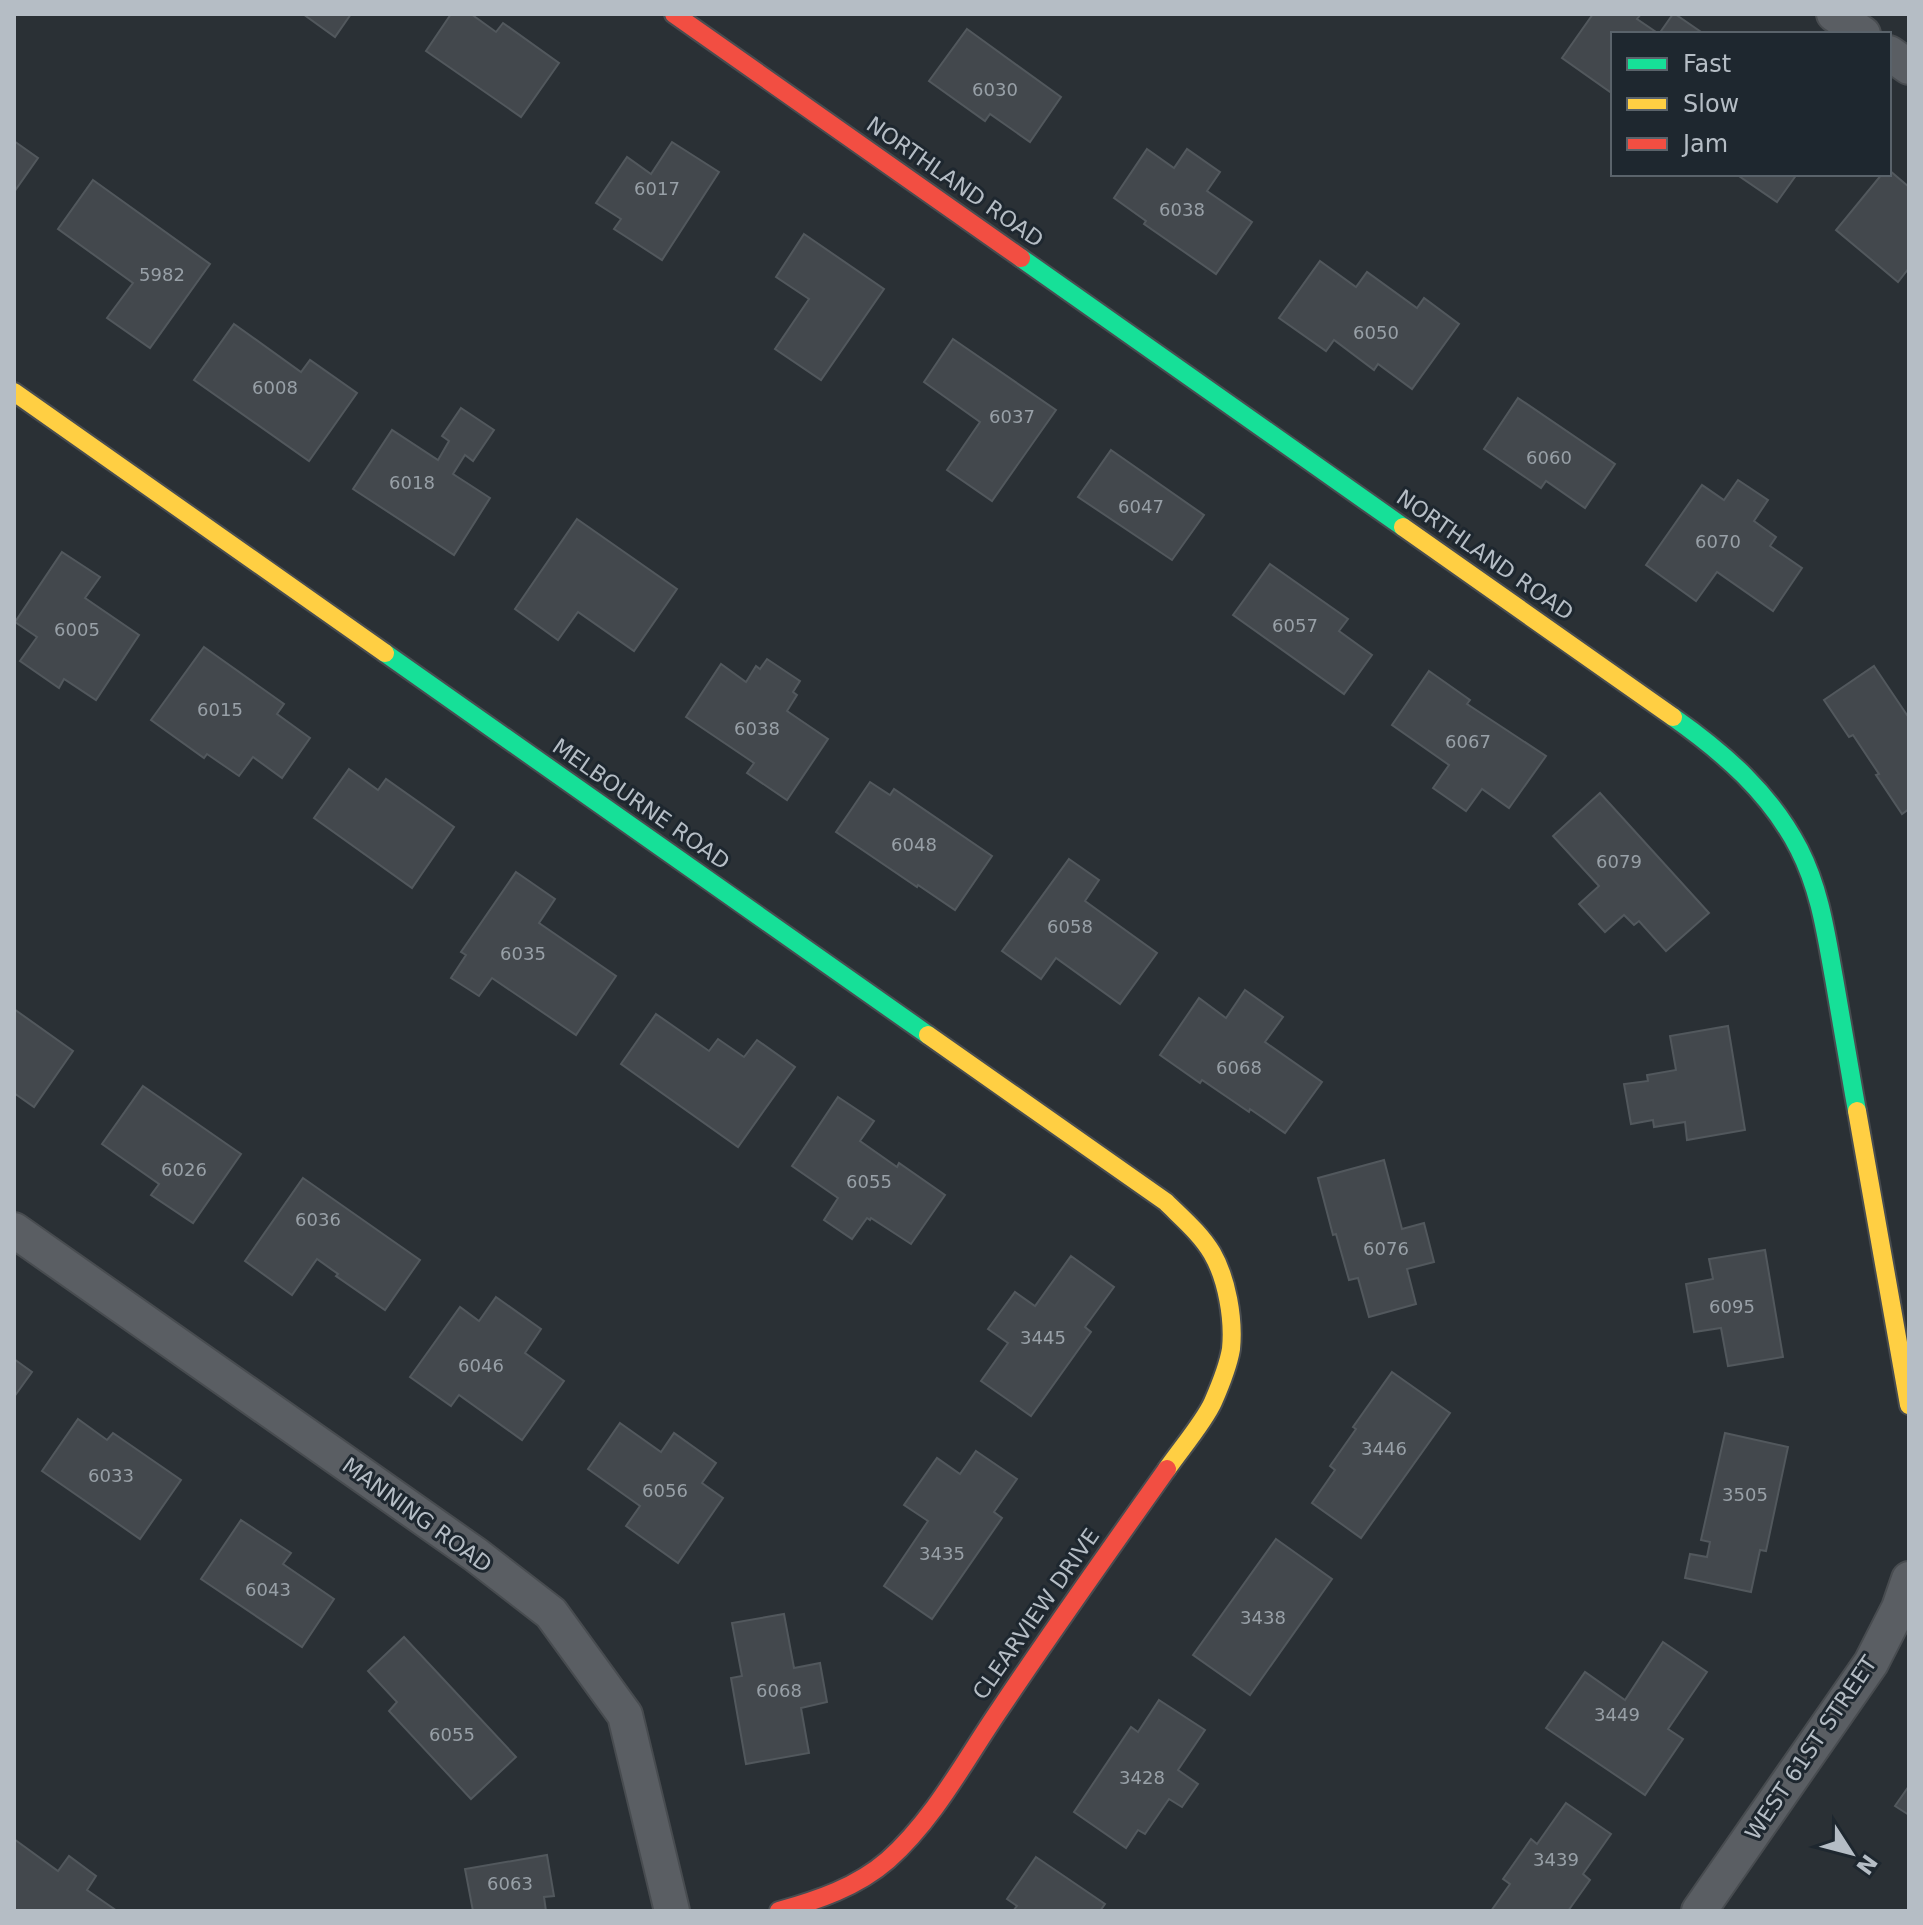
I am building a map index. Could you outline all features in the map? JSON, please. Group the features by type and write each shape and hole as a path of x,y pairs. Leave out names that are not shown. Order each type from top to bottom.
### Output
{"street":[{"name":"NORTHLAND ROAD","path":"674,14 1704,739 1753,782 1789,831 1808,870 1822,911 1907,1379"},
{"path":"1834,14 1860,32"},
{"path":"1891,54 1909,67"},
{"name":"MELBOURNE ROAD","path":"14,392 1166,1202 1196,1231 1212,1253 1221,1273"},
{"name":"MANNING ROAD","path":"14,1230 476,1555 551,1613 625,1715 672,1911"},
{"name":"CLEARVIEW DRIVE","path":"779,1911 833,1895 853,1885 887,1860 930,1813 1001,1706 1212,1405 1231,1347 1229,1301 1221,1273"},
{"path":"1907,1379 1909,1405"},
{"name":"WEST 61ST STREET","path":"1699,1911 1871,1663 1899,1608 1909,1579"}],"building":[{"path":"303,14 351,14 335,37"},
{"path":"451,14 471,14 496,32 503,23 559,63 521,117 426,51"},
{"path":"1593,14 1641,14 1637,19 1656,32 1611,32 1611,93 1562,58"},
{"path":"1675,14 1701,32 1660,32"},
{"path":"967,29 1061,97 1030,142 990,114 985,121 929,81"},
{"path":"14,141 38,158 14,192"},
{"path":"672,142 719,172 662,260 614,229 621,219 596,203 627,157 651,174"},
{"path":"1147,149 1174,168 1187,149 1220,172 1207,191 1252,222 1216,274 1144,224 1146,221 1114,198"},
{"path":"1891,172 1909,187 1909,268 1898,282 1836,230 1880,176 1891,176"},
{"path":"1739,176 1796,176 1777,202"},
{"path":"93,180 210,264 150,348 107,318 133,283 58,229"},
{"path":"804,234 884,289 821,380 775,349 809,299 776,277"},
{"path":"1320,261 1356,287 1367,272 1417,308 1424,298 1459,324 1412,389 1378,364 1374,370 1334,340 1326,351 1279,318"},
{"path":"234,324 301,372 310,360 357,393 309,461 194,380"},
{"path":"953,339 1056,410 992,501 947,470 980,422 924,382"},
{"path":"1518,398 1615,464 1585,508 1546,481 1541,488 1484,449"},
{"path":"461,408 494,430 473,461 465,455 453,474 490,498 454,555 353,489 392,430 438,460 449,441 442,436"},
{"path":"1111,450 1204,515 1172,560 1078,497"},
{"path":"1738,480 1768,500 1754,521 1776,537 1770,546 1802,568 1773,611 1717,572 1696,601 1646,565 1702,485 1724,500"},
{"path":"577,519 677,589 634,651 578,612 558,640 515,609"},
{"path":"62,552 100,577 85,598 139,635 96,700 64,679 59,688 20,661 37,637 15,622"},
{"path":"1270,564 1348,619 1339,631 1372,655 1344,694 1233,615"},
{"path":"204,647 284,704 277,714 310,738 282,778 253,757 239,776 207,754 204,758 151,720"},
{"path":"767,659 800,681 793,692 797,695 787,711 828,739 787,800 747,773 754,763 686,717 721,664 746,682 756,666 760,669"},
{"path":"1874,666 1909,718 1909,809 1902,814 1853,735 1849,737 1824,700"},
{"path":"1429,671 1470,700 1467,704 1546,756 1509,808 1482,789 1466,811 1433,788 1449,765 1392,725"},
{"path":"349,769 378,790 386,779 454,827 412,888 314,818"},
{"path":"870,782 890,795 894,789 992,856 955,910 836,832"},
{"path":"1600,793 1709,913 1666,951 1639,921 1634,925 1624,915 1605,932 1579,904 1599,886 1553,836"},
{"path":"1069,859 1099,880 1085,901 1157,953 1120,1004 1056,958 1041,979 1002,951"},
{"path":"516,872 555,899 539,923 616,976 576,1035 492,978 479,996 451,978 466,955 461,952"},
{"path":"1245,990 1283,1017 1265,1042 1322,1082 1285,1133 1202,1080 1200,1083 1160,1055 1199,998 1226,1018"},
{"path":"14,1009 73,1051 34,1107 14,1093"},
{"path":"656,1014 709,1051 718,1039 744,1057 757,1040 795,1067 738,1147 621,1064"},
{"path":"1728,1026 1745,1130 1687,1140 1685,1122 1654,1127 1653,1120 1631,1124 1624,1084 1648,1081 1647,1075 1676,1070 1670,1036"},
{"path":"143,1086 241,1154 193,1223 151,1195 159,1184 102,1144"},
{"path":"838,1097 874,1121 860,1141 945,1195 911,1244 871,1218 867,1218 852,1239 824,1220 838,1198 792,1166"},
{"path":"1384,1160 1402,1229 1424,1223 1434,1262 1407,1269 1416,1304 1369,1317 1358,1278 1349,1280 1318,1178"},
{"path":"303,1178 420,1260 385,1310 317,1259 292,1295 245,1261"},
{"path":"1765,1250 1783,1357 1728,1366 1721,1328 1694,1332 1686,1284 1713,1279 1709,1259"},
{"path":"1071,1256 1114,1287 1085,1327 1091,1332 1031,1416 981,1381 1008,1343 988,1329 1015,1292 1035,1306"},
{"path":"496,1297 541,1329 525,1353 564,1381 522,1440 459,1395 451,1406 410,1377 460,1307 479,1321"},
{"path":"14,1359 32,1372 14,1397"},
{"path":"1392,1372 1450,1413 1361,1538 1312,1503 1335,1470 1330,1466 1356,1429 1353,1427"},
{"path":"78,1419 107,1440 113,1433 181,1480 140,1539 42,1471"},
{"path":"620,1423 661,1452 674,1433 716,1463 702,1483 723,1498 678,1563 626,1526 640,1506 588,1469"},
{"path":"1725,1433 1788,1447 1766,1551 1760,1550 1751,1592 1685,1578 1690,1554 1707,1557 1710,1542 1701,1540"},
{"path":"976,1451 1017,1479 994,1512 1002,1518 932,1619 884,1586 928,1521 904,1505 937,1458 960,1474"},
{"path":"241,1520 291,1553 283,1564 334,1599 302,1647 201,1579"},
{"path":"1276,1539 1332,1579 1250,1695 1193,1655"},
{"path":"784,1614 794,1668 820,1663 827,1702 801,1708 809,1753 746,1764 731,1678 742,1676 732,1623"},
{"path":"404,1637 516,1757 471,1799 389,1711 397,1702 368,1671"},
{"path":"1663,1642 1707,1672 1668,1729 1683,1739 1645,1795 1546,1728 1585,1672 1625,1700"},
{"path":"1159,1700 1205,1730 1178,1770 1198,1784 1182,1807 1169,1799 1145,1834 1138,1830 1126,1848 1074,1812 1131,1727 1138,1732"},
{"path":"1909,1786 1909,1815 1895,1806"},
{"path":"1566,1803 1611,1834 1583,1874 1590,1880 1568,1911 1491,1911 1510,1884 1503,1879 1531,1839 1537,1844"},
{"path":"14,1839 58,1871 69,1856 96,1876 87,1890 117,1911 14,1911"},
{"path":"547,1855 554,1896 544,1897 546,1911 473,1911 465,1869"},
{"path":"1036,1857 1105,1904 1100,1911 1013,1911 1017,1906 1007,1899"}],"traffic: fast":[{"path":"1021,258 1403,527"},
{"path":"385,653 928,1035"},
{"path":"1673,717 1710,745 1760,792 1799,849 1821,912 1857,1111"}],"traffic: slow":[{"path":"14,392 385,653"},
{"path":"1403,527 1673,717"},
{"path":"928,1035 1166,1202 1212,1253 1228,1300 1230,1356 1209,1410 1167,1469"},
{"path":"1857,1111 1909,1405"}],"traffic: jam":[{"path":"674,14 1021,258"},
{"path":"779,1911 850,1885 876,1869 905,1844 948,1788 1167,1469"}]}
